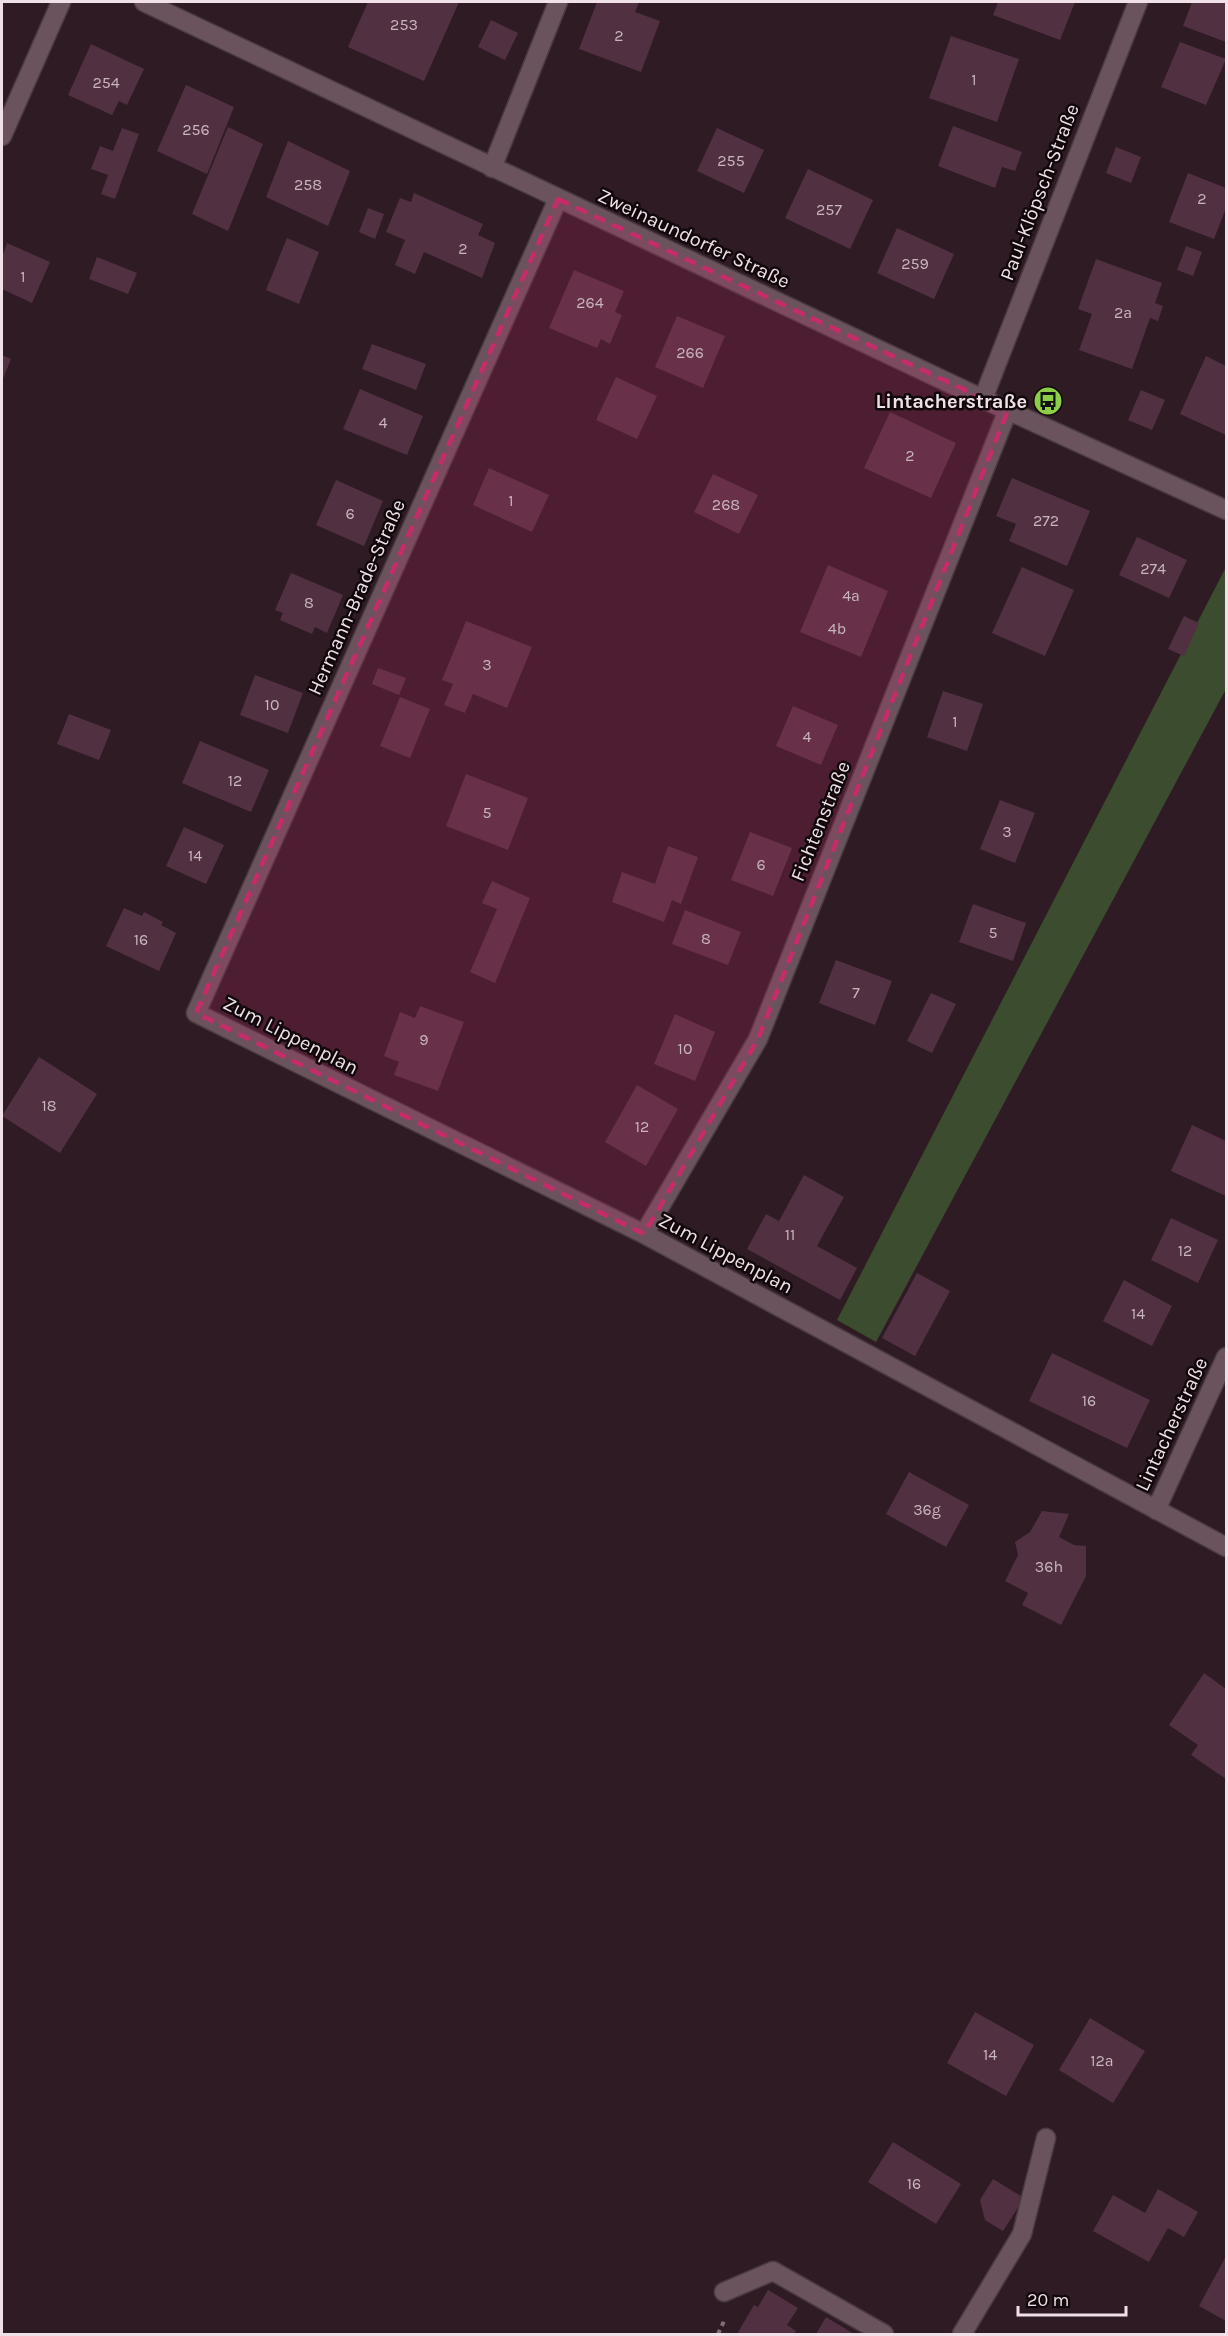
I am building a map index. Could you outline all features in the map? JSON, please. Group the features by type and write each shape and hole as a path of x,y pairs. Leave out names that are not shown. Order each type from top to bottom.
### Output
{"street":[{"path":"2,136 61,2"},
{"name":"Zweinaundorfer Straße","path":"144,2 982,399 1227,510"},
{"path":"492,168 558,2"},
{"name":"Paul-Klöpsch-Straße","path":"982,399 1138,2"},
{"name":"Hermann-Brade-Straße","path":"196,1013 558,199"},
{"name":"Fichtenstraße","path":"644,1234 758,1040 1008,410"},
{"name":"Zum Lippenplan","path":"196,1013 644,1234 1227,1546"},
{"name":"Lintacherstraße","path":"1156,1510 1227,1357"},
{"path":"962,2334 1022,2234 1046,2138"},
{"path":"724,2292 773,2271 884,2334"}],"highlighted area":[{"path":"558,199 1008,410 758,1039 644,1234 196,1013"}],"green space":[{"path":"1226,567 1226,689 876,1342 837,1320"}],"building":[{"path":"368,2 459,2 424,81 348,47"},
{"path":"597,2 639,2 635,12 660,21 641,72 579,49"},
{"path":"998,2 1075,2 1060,40 993,15"},
{"path":"1192,2 1226,2 1226,42 1183,26"},
{"path":"491,20 518,33 505,60 478,47"},
{"path":"951,36 1019,59 997,122 929,98"},
{"path":"1180,42 1226,59 1206,105 1161,87"},
{"path":"91,44 144,69 127,105 119,101 112,115 68,95"},
{"path":"186,85 234,107 207,174 157,151"},
{"path":"953,126 1022,152 1015,171 1002,167 995,188 938,166"},
{"path":"228,127 263,144 228,231 192,214"},
{"path":"122,128 139,134 115,199 101,194 108,175 91,169 100,146 113,151"},
{"path":"717,128 764,150 744,193 697,171"},
{"path":"288,141 350,171 328,226 266,197"},
{"path":"1116,147 1141,157 1131,183 1106,173"},
{"path":"808,169 873,200 850,249 785,218"},
{"path":"1188,173 1226,188 1226,208 1214,239 1169,222"},
{"path":"414,193 483,224 478,235 495,243 482,278 424,252 415,274 395,265 405,240 386,232 400,198 411,202"},
{"path":"368,208 384,214 375,239 359,232"},
{"path":"897,228 954,254 934,299 877,273"},
{"path":"287,238 319,252 299,304 266,290"},
{"path":"7,243 50,262 32,303 2,289 2,257"},
{"path":"1186,246 1202,252 1193,276 1177,270"},
{"path":"97,257 137,273 128,294 89,279"},
{"path":"1096,259 1162,283 1155,303 1163,306 1158,321 1150,318 1132,369 1079,350 1092,314 1078,309"},
{"path":"574,270 624,291 615,312 622,315 610,344 601,339 597,348 549,328"},
{"path":"677,316 725,336 703,388 655,367"},
{"path":"372,344 426,364 416,390 362,369"},
{"path":"2,355 11,359 2,381"},
{"path":"1206,356 1226,366 1226,435 1180,414"},
{"path":"616,377 657,396 637,439 596,420"},
{"path":"360,389 423,416 407,455 343,429"},
{"path":"1141,390 1165,400 1152,430 1128,420"},
{"path":"890,412 956,443 931,498 864,468"},
{"path":"489,468 549,495 532,532 473,505"},
{"path":"713,474 758,495 739,534 694,512"},
{"path":"1012,478 1090,511 1067,566 1009,541 1016,524 996,516"},
{"path":"336,480 383,501 364,546 316,525"},
{"path":"1137,537 1187,560 1169,598 1119,575"},
{"path":"828,565 888,591 861,657 800,632"},
{"path":"1022,567 1074,590 1045,656 992,633"},
{"path":"291,573 343,595 327,633 315,627 312,634 280,620 283,613 275,610"},
{"path":"1184,616 1199,623 1184,656 1168,649"},
{"path":"466,621 532,647 507,708 473,694 465,713 444,705 453,684 442,680"},
{"path":"378,668 406,678 399,695 372,684"},
{"path":"255,675 303,693 288,733 240,715"},
{"path":"943,691 983,704 967,751 927,737"},
{"path":"400,697 430,709 410,758 380,746"},
{"path":"793,706 838,725 821,765 776,746"},
{"path":"69,714 111,730 99,760 57,744"},
{"path":"200,741 269,770 251,812 182,783"},
{"path":"466,774 528,798 508,850 446,826"},
{"path":"1000,800 1035,813 1015,863 980,849"},
{"path":"184,827 224,845 206,884 166,866"},
{"path":"750,832 792,848 773,896 731,880"},
{"path":"668,846 698,857 681,904 672,900 664,922 612,902 622,872 655,884"},
{"path":"492,881 530,898 495,983 470,972 497,909 482,903"},
{"path":"973,904 1026,923 1013,961 959,942"},
{"path":"124,908 142,916 144,912 163,922 161,925 176,933 159,971 106,946"},
{"path":"685,910 741,932 728,965 672,944"},
{"path":"836,960 892,981 875,1025 819,1003"},
{"path":"931,993 956,1004 932,1053 907,1041"},
{"path":"420,1006 464,1022 438,1091 394,1075 399,1062 384,1056 400,1012 415,1018"},
{"path":"675,1014 715,1032 695,1081 654,1064"},
{"path":"39,1057 97,1094 60,1153 2,1116"},
{"path":"637,1085 678,1109 646,1166 605,1142"},
{"path":"1192,1125 1226,1141 1226,1196 1171,1171"},
{"path":"804,1175 844,1197 817,1246 857,1268 840,1300 747,1249 766,1214 779,1221"},
{"path":"1171,1218 1218,1240 1198,1283 1151,1260"},
{"path":"917,1273 950,1291 915,1356 882,1338"},
{"path":"1124,1280 1172,1306 1152,1346 1103,1321"},
{"path":"1052,1353 1150,1400 1127,1448 1029,1401"},
{"path":"909,1472 969,1505 946,1547 886,1514"},
{"path":"1042,1511 1069,1514 1059,1537 1074,1545 1086,1546 1086,1576 1061,1625 1022,1605 1028,1593 1005,1581 1018,1555 1015,1542 1030,1532"},
{"path":"1204,1673 1226,1689 1226,1779 1191,1755 1198,1745 1169,1725"},
{"path":"975,2012 1034,2045 1006,2096 947,2063"},
{"path":"1090,2018 1145,2051 1113,2103 1059,2070"},
{"path":"893,2142 961,2184 936,2224 868,2182"},
{"path":"993,2179 1024,2198 1003,2231 985,2220 980,2200"},
{"path":"1158,2189 1198,2212 1184,2237 1168,2228 1149,2262 1093,2231 1113,2195 1145,2213"},
{"path":"1226,2256 1226,2321 1199,2306"},
{"path":"768,2290 798,2308 787,2325 796,2331 794,2334 737,2334 754,2305 758,2307"},
{"path":"826,2317 854,2334 816,2334"}],"place":[{"name":"Lintacherstraße","path":"1048,401"}]}
